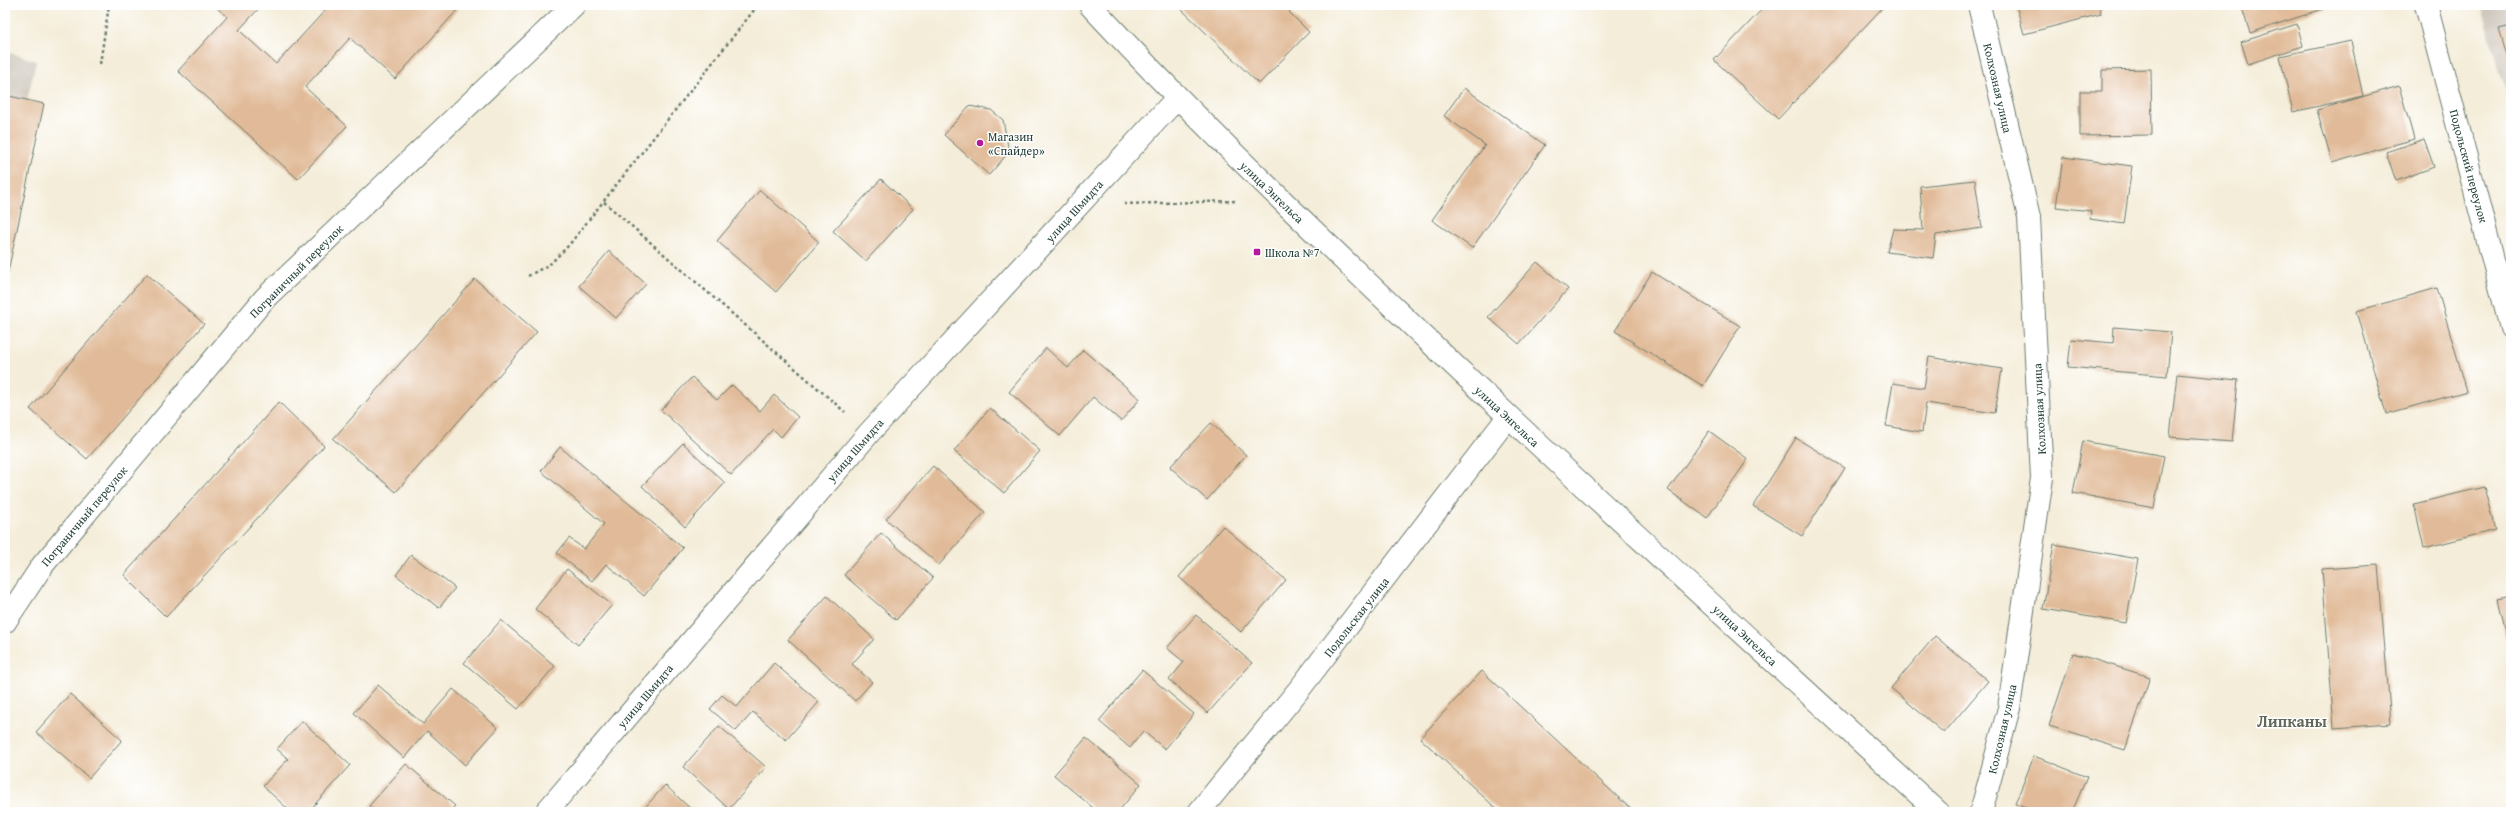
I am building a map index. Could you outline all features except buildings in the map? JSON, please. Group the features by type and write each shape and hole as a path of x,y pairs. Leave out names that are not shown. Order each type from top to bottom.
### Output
{"street":[{"name":"Пограничный переулок","path":"5,622 42,566 265,298 574,5"},
{"name":"улица Энгельса","path":"1090,5 1177,98 1287,206 1508,417 1938,812"},
{"name":"Колхозная улица","path":"1979,5 2029,217 2042,478 2009,708 1981,812"},
{"name":"Подольский переулок","path":"2426,5 2511,328"},
{"name":"улица Шмидта","path":"546,812 869,433 1177,98"},
{"name":"Подольская улица","path":"1199,812 1301,687 1508,417"}],"path":[{"path":"100,64 109,5"},
{"path":"528,276 555,259 604,202 758,5"},
{"path":"1079,205 1235,200 1287,206"},
{"path":"604,202 869,433"}],"shaded area":[{"path":"2480,5 2511,5 2511,109"},
{"path":"5,51 36,61 5,199"}],"place":[{"name":"Магазин «Спайдер»","path":"980,143"},
{"name":"Школа №7","path":"1257,252"}],"district":[{"name":"Липканы","path":"2292,721"}]}
